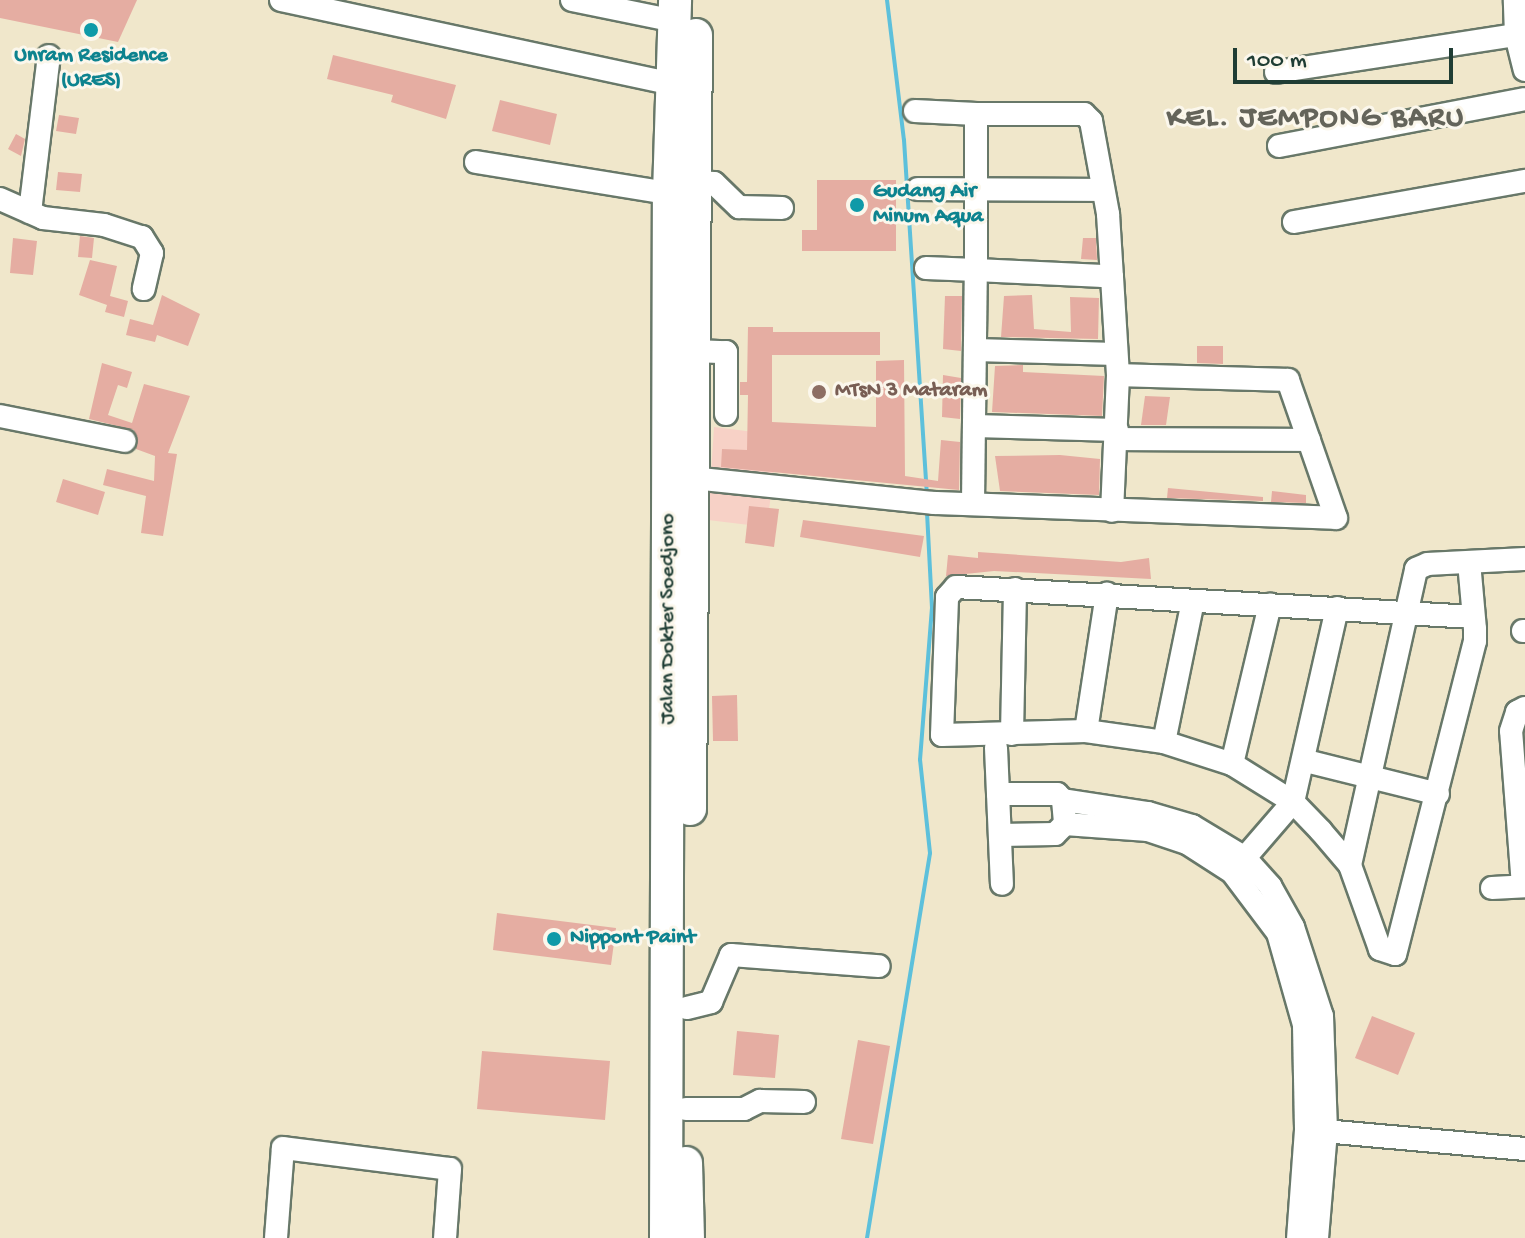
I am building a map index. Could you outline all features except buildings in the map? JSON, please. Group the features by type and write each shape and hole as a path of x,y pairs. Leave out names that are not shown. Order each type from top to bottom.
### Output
{"highway":[{"name":"Jalan Dokter Soedjono","path":"677,10 666,83 693,351 692,478 679,751 677,1111 688,1238"},
{"name":"Jalan Dokter Soedjono","path":"677,10 680,715"},
{"name":"Jalan Dokter Soedjono","path":"666,1238 687,1008 679,751"}],"street":[{"path":"281,0 666,83"},
{"path":"572,0 638,13 677,10"},
{"path":"1515,0 1516,35 1525,70"},
{"path":"1276,72 1516,35"},
{"path":"30,212 49,56"},
{"path":"1279,146 1525,99"},
{"path":"915,111 1084,114 1091,121 1103,190 1117,365 1112,511"},
{"path":"973,503 976,114"},
{"path":"476,162 626,188 679,191 714,183 739,207 782,208"},
{"path":"1294,222 1525,181"},
{"path":"918,189 1103,190"},
{"path":"0,199 30,212 104,225 146,239 152,257 144,289"},
{"path":"926,268 1112,277"},
{"path":"692,478 934,503 1334,520 1337,512 1290,382 1281,376 1117,365 975,350"},
{"path":"693,351 726,352 726,414"},
{"path":"0,416 125,441"},
{"path":"975,426 1309,440"},
{"path":"1350,865 1373,778 1416,569 1525,559"},
{"path":"1469,562 1475,641 1395,954 1380,949 1350,865 1293,802 1232,764 1164,742 1086,731 1004,741 946,737 941,730 950,588 1107,594 1473,617"},
{"path":"1002,884 998,794 1015,589"},
{"path":"1086,731 1107,594"},
{"path":"1164,742 1193,601"},
{"path":"1232,764 1270,604"},
{"path":"1238,865 1293,802 1306,761 1337,608"},
{"path":"1492,888 1524,886 1511,731 1517,712 1525,708"},
{"path":"1306,761 1438,794"},
{"path":"998,794 1050,792 1063,800 1148,813 1192,826 1238,865 1278,933 1297,986 1316,1131 1317,1238"},
{"path":"1063,800 1065,824"},
{"path":"1000,835 1055,834 1065,824 1148,830 1238,865"},
{"path":"687,1008 711,1002 731,955 879,966"},
{"path":"677,1111 804,1102"},
{"path":"1316,1131 1525,1149"},
{"path":"1298,1238 1316,1131"},
{"path":"276,1238 283,1148 450,1169 445,1238"}],"shaded area":[{"path":"714,427 778,435 767,527 708,520"}],"waterway":[{"path":"887,0 904,140 927,494"},
{"path":"867,1238 930,853 920,760 932,608 927,511"}],"place":[{"name":"Unram Residence (URES)","path":"91,30"},
{"name":"Gudang Air Minum Aqua","path":"857,205"},
{"name":"MTsN 3 Mataram","path":"819,392"},
{"name":"Nippont Paint","path":"554,939"}],"district":[{"name":"KEL. JEMPONG BARU","path":"1316,120"}]}
